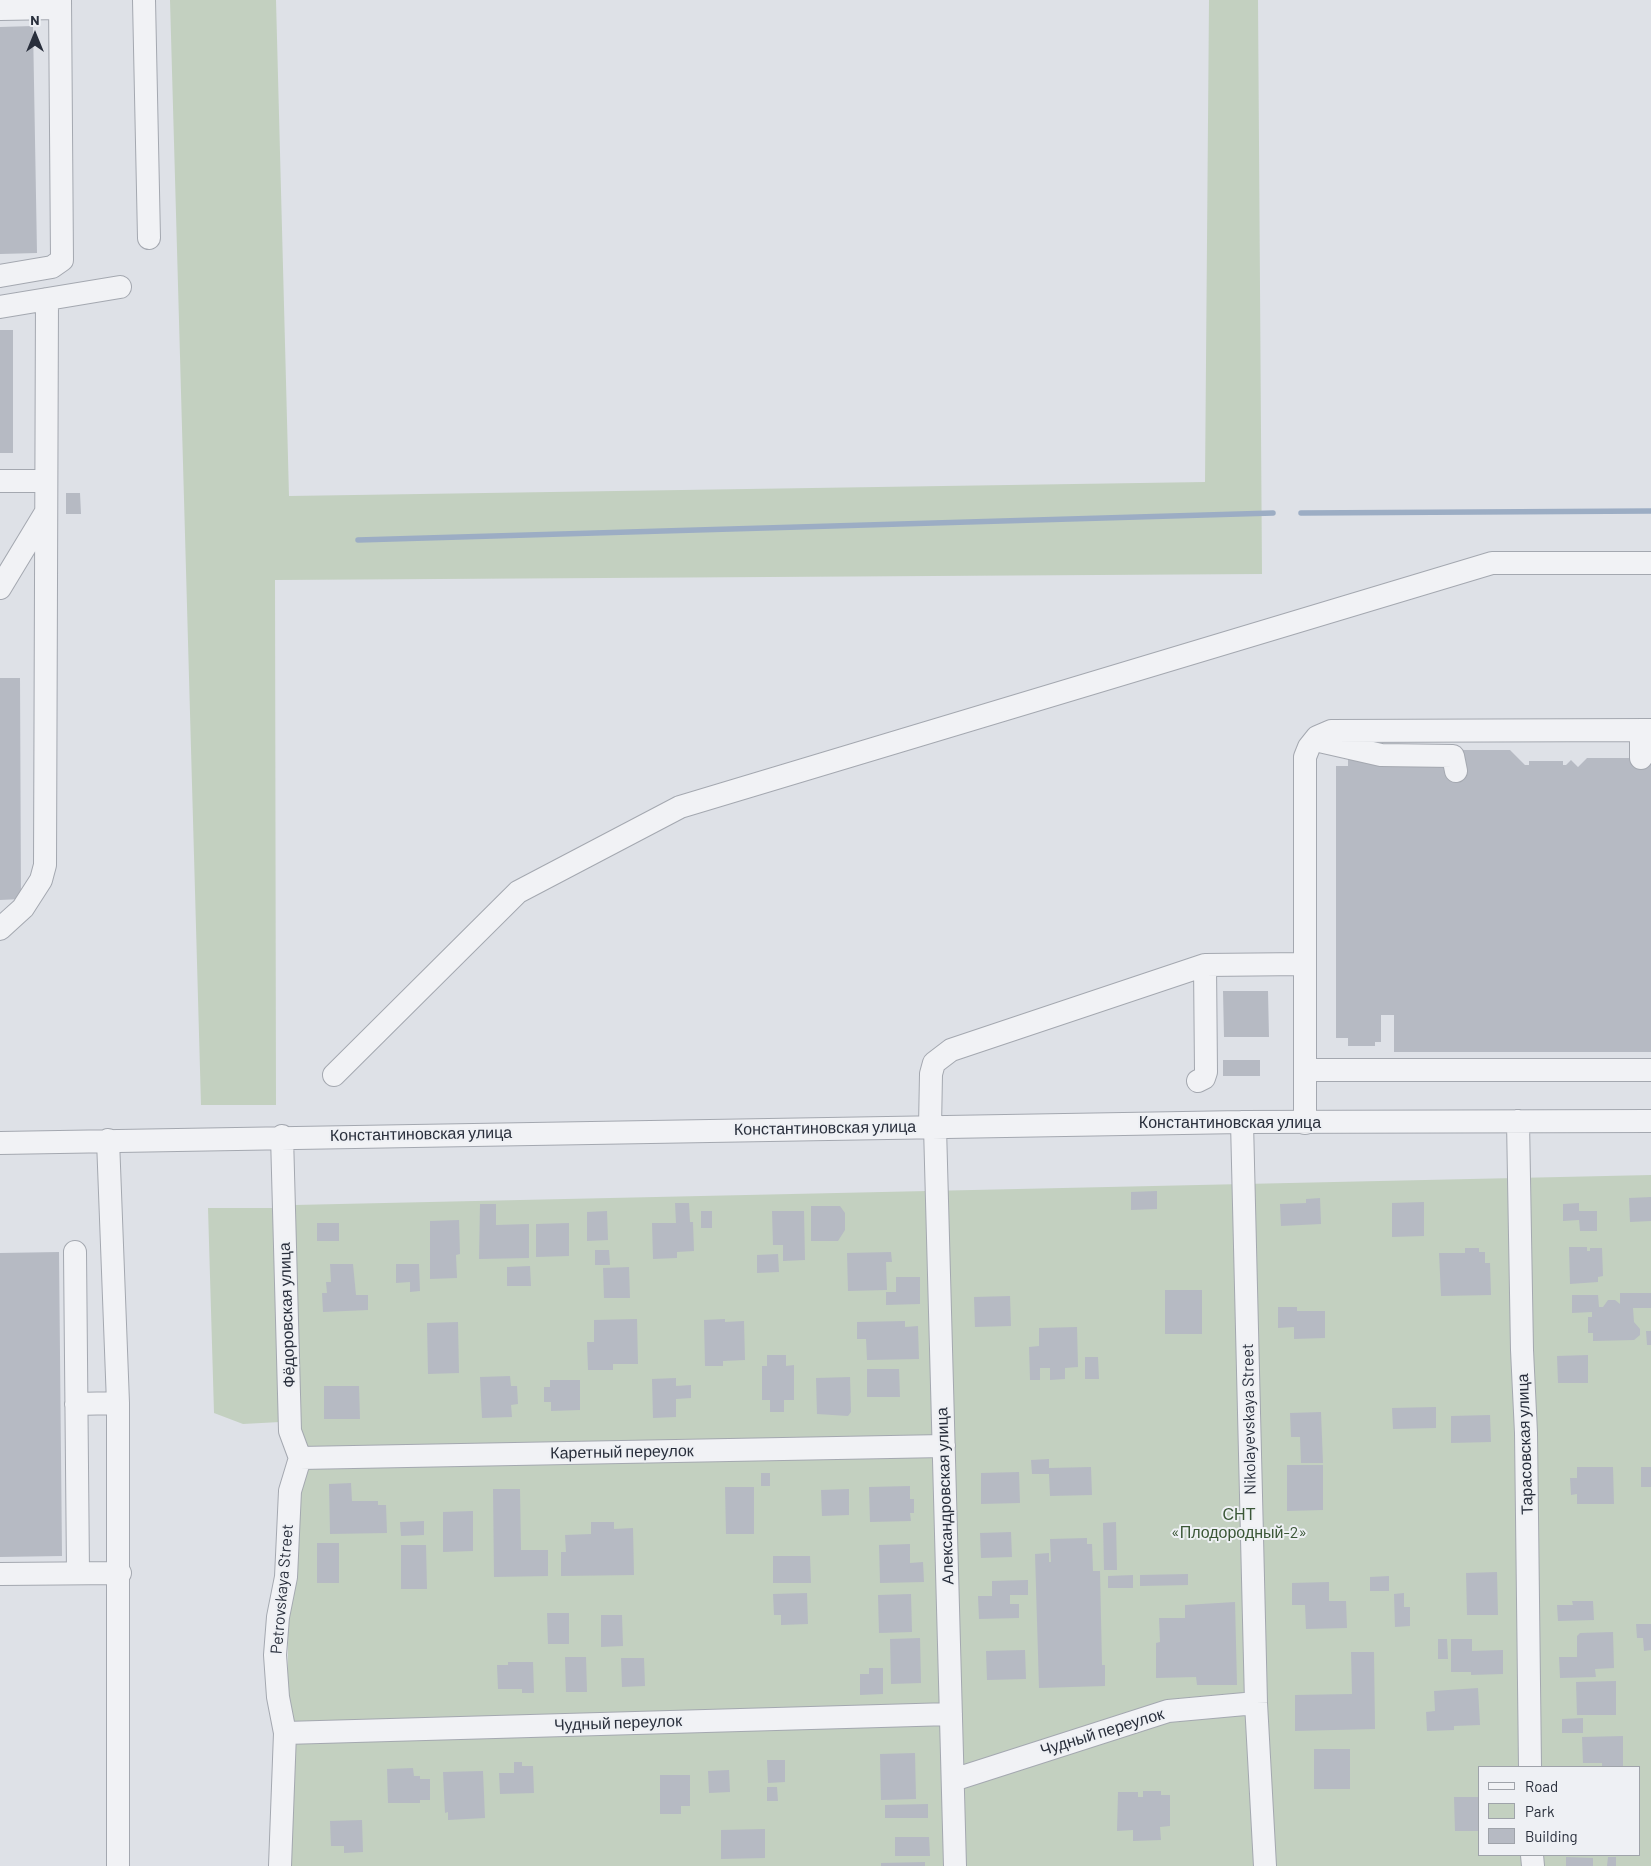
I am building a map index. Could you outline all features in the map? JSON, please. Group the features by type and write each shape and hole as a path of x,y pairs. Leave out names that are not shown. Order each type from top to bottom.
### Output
{"street":[{"path":"144,0 149,238"},
{"path":"0,9 60,4 62,260 52,267 0,276"},
{"path":"0,307 120,287"},
{"path":"0,928 23,908 41,880 45,865 47,299"},
{"path":"0,481 46,481"},
{"path":"0,588 46,512"},
{"path":"334,1075 518,892 680,807 1492,563 1651,563"},
{"path":"1304,1123 1305,757 1309,747 1315,740 1331,731 1455,750 1646,730 1641,758"},
{"path":"1315,740 1381,755 1449,755 1456,759 1455,750"},
{"name":"Александровская улица","path":"955,1866 944,1446 931,1074 934,1063 951,1050 1204,965 1305,964"},
{"path":"1198,1081 1204,1078 1206,1072 1204,965"},
{"path":"1304,1070 1651,1070"},
{"name":"Константиновская улица","path":"0,1143 282,1136 1242,1122 1651,1121"},
{"name":"Nikolayevskaya Street","path":"1242,1122 1256,1703 1265,1866"},
{"name":"Тарасовская улица","path":"1518,1122 1522,1350 1526,1433 1530,1766"},
{"name":"Фёдоровская улица","path":"282,1136 290,1431 300,1458"},
{"path":"108,1140 118,1404 120,1573 118,1866"},
{"path":"75,1252 78,1573"},
{"path":"76,1404 118,1404"},
{"name":"Каретный переулок","path":"300,1458 944,1446"},
{"name":"Petrovskaya Street","path":"280,1866 285,1733 278,1697 275,1655 278,1617 286,1577 290,1491 300,1458"},
{"path":"0,1574 120,1573"},
{"name":"Чудный переулок","path":"953,1780 1168,1711 1256,1703"},
{"name":"Чудный переулок","path":"285,1733 951,1714"}],"green space":[{"path":"170,0 276,0 289,496 1205,482 1209,0 1258,0 1262,574 275,580 276,1105 201,1105"},
{"name":"СНТ «Плодородный-2»","path":"1651,1175 1651,1866 285,1866 294,1205"},
{"path":"208,1208 273,1208 280,1422 243,1424 214,1413"}],"building":[{"path":"33,26 37,253 0,254 0,27"},
{"path":"0,330 13,330 13,453 0,453"},
{"path":"66,493 80,493 81,514 66,514"},
{"path":"0,678 20,678 21,899 0,900"},
{"path":"1381,750 1510,750 1525,765 1529,765 1529,761 1563,761 1563,765 1566,765 1571,760 1578,767 1587,758 1651,758 1651,1052 1394,1052 1394,1015 1381,1015 1381,1042 1375,1042 1375,1046 1348,1046 1348,1038 1336,1038 1336,766 1348,766 1348,759 1374,759"},
{"path":"1223,991 1268,991 1269,1037 1224,1037"},
{"path":"1223,1060 1260,1060 1260,1076 1223,1076"},
{"path":"1157,1191 1157,1209 1131,1210 1131,1192"},
{"path":"1651,1197 1651,1221 1630,1222 1629,1198"},
{"path":"1320,1198 1321,1224 1281,1226 1280,1204 1306,1203 1306,1199"},
{"path":"1424,1202 1424,1236 1392,1237 1392,1203"},
{"path":"675,1203 689,1203 690,1222 693,1222 694,1251 677,1252 677,1258 653,1259 652,1223 676,1223"},
{"path":"1579,1203 1579,1211 1597,1211 1597,1231 1580,1231 1579,1220 1563,1221 1563,1204"},
{"path":"480,1204 496,1204 496,1225 529,1224 529,1258 479,1259"},
{"path":"811,1206 840,1206 845,1213 845,1230 838,1241 811,1241"},
{"path":"607,1211 608,1240 587,1241 587,1212"},
{"path":"701,1211 712,1211 712,1228 701,1228"},
{"path":"772,1211 804,1211 805,1260 783,1261 783,1245 773,1245"},
{"path":"459,1220 460,1254 456,1255 457,1278 430,1279 430,1221"},
{"path":"317,1223 339,1223 339,1241 317,1241"},
{"path":"569,1223 569,1256 536,1257 536,1224"},
{"path":"1569,1247 1587,1247 1587,1251 1590,1251 1590,1248 1602,1248 1603,1276 1598,1277 1598,1282 1570,1284"},
{"path":"1465,1248 1479,1248 1479,1252 1485,1252 1485,1263 1490,1263 1491,1295 1441,1296 1439,1253 1465,1253"},
{"path":"595,1250 609,1250 610,1265 595,1265"},
{"path":"59,1252 62,1556 0,1557 0,1253"},
{"path":"891,1252 892,1262 886,1262 887,1290 848,1291 847,1253"},
{"path":"778,1254 779,1272 757,1273 757,1255"},
{"path":"330,1264 353,1264 356,1295 368,1295 368,1310 323,1312 322,1293 327,1293 326,1282 331,1282"},
{"path":"396,1264 419,1264 420,1291 410,1292 410,1282 396,1283"},
{"path":"530,1266 531,1286 507,1286 507,1267"},
{"path":"629,1267 630,1298 604,1298 603,1268"},
{"path":"896,1277 920,1277 920,1304 886,1305 886,1292 896,1292"},
{"path":"1165,1290 1202,1290 1202,1334 1165,1334"},
{"path":"1620,1293 1651,1293 1651,1308 1633,1308 1634,1322 1640,1329 1640,1335 1634,1340 1593,1341 1593,1333 1588,1333 1588,1317 1592,1317 1592,1312 1572,1313 1572,1295 1598,1295 1599,1307 1603,1307 1608,1300 1615,1300 1620,1304"},
{"path":"1010,1296 1011,1326 975,1327 974,1297"},
{"path":"1278,1307 1297,1307 1297,1311 1325,1311 1325,1338 1294,1339 1294,1327 1278,1328"},
{"path":"637,1319 638,1364 613,1364 613,1370 588,1370 587,1342 594,1342 594,1320"},
{"path":"725,1319 725,1322 744,1321 745,1360 723,1361 723,1366 705,1366 704,1320"},
{"path":"905,1321 905,1327 918,1326 919,1359 867,1360 866,1339 857,1339 857,1322"},
{"path":"458,1322 459,1373 428,1374 427,1323"},
{"path":"1077,1327 1078,1367 1065,1368 1065,1379 1050,1380 1050,1368 1040,1368 1040,1380 1030,1380 1029,1347 1039,1346 1039,1328"},
{"path":"1646,1331 1651,1331 1651,1345 1647,1345"},
{"path":"767,1355 786,1355 786,1366 794,1365 794,1400 784,1400 784,1412 770,1412 770,1400 762,1400 762,1366 767,1366"},
{"path":"1588,1355 1588,1383 1558,1383 1557,1356"},
{"path":"1085,1357 1098,1357 1099,1379 1085,1379"},
{"path":"867,1369 899,1369 900,1397 867,1397"},
{"path":"510,1376 511,1386 517,1386 518,1404 511,1405 512,1417 482,1418 480,1377"},
{"path":"850,1377 851,1412 848,1416 817,1414 816,1378"},
{"path":"676,1378 676,1386 691,1385 691,1398 676,1399 676,1417 653,1418 652,1379"},
{"path":"550,1380 580,1380 580,1410 551,1411 551,1402 544,1402 544,1387 550,1387"},
{"path":"324,1386 359,1386 360,1419 324,1419"},
{"path":"1436,1407 1436,1428 1393,1429 1392,1408"},
{"path":"1321,1412 1323,1463 1301,1463 1300,1437 1291,1437 1290,1413"},
{"path":"1490,1415 1491,1442 1451,1443 1451,1416"},
{"path":"1049,1459 1049,1468 1091,1467 1092,1495 1050,1496 1049,1474 1032,1474 1031,1460"},
{"path":"1287,1465 1323,1465 1323,1510 1287,1511"},
{"path":"1577,1467 1613,1467 1614,1504 1577,1504 1577,1494 1571,1495 1570,1478 1577,1478"},
{"path":"1641,1467 1651,1467 1651,1487 1641,1487"},
{"path":"1019,1472 1020,1503 981,1504 981,1473"},
{"path":"761,1473 770,1473 770,1486 761,1486"},
{"path":"351,1483 352,1501 378,1501 378,1505 386,1505 387,1533 330,1534 329,1484"},
{"path":"910,1486 910,1499 914,1499 914,1513 910,1513 911,1521 870,1522 869,1487"},
{"path":"725,1487 754,1487 754,1534 726,1534"},
{"path":"493,1489 520,1489 521,1550 548,1550 548,1576 494,1577"},
{"path":"849,1489 849,1515 822,1516 821,1490"},
{"path":"473,1511 473,1551 443,1552 443,1512"},
{"path":"424,1521 424,1535 401,1536 400,1522"},
{"path":"591,1522 614,1522 614,1529 633,1528 634,1575 561,1576 561,1552 566,1552 565,1535 591,1534"},
{"path":"1116,1522 1117,1570 1104,1570 1103,1523"},
{"path":"1011,1532 1012,1557 981,1558 980,1533"},
{"path":"1087,1538 1087,1544 1092,1544 1093,1571 1100,1571 1102,1665 1105,1665 1105,1686 1039,1688 1035,1554 1049,1553 1049,1562 1051,1562 1050,1539"},
{"path":"317,1543 339,1543 339,1583 317,1583"},
{"path":"910,1544 910,1563 923,1562 924,1582 880,1583 879,1545"},
{"path":"401,1545 426,1545 427,1589 401,1589"},
{"path":"773,1556 810,1556 811,1583 773,1583"},
{"path":"1497,1572 1498,1615 1467,1615 1466,1573"},
{"path":"1188,1574 1188,1585 1140,1586 1140,1575"},
{"path":"1133,1575 1133,1588 1108,1588 1108,1576"},
{"path":"1389,1576 1389,1591 1370,1591 1370,1577"},
{"path":"1028,1580 1028,1595 1010,1595 1010,1604 1019,1604 1019,1618 979,1619 978,1596 992,1596 992,1581"},
{"path":"1329,1582 1329,1601 1346,1601 1347,1628 1306,1629 1305,1605 1292,1605 1292,1583"},
{"path":"807,1593 808,1624 781,1625 781,1615 774,1615 773,1594"},
{"path":"1404,1593 1404,1607 1410,1607 1410,1626 1395,1627 1394,1594"},
{"path":"911,1594 912,1632 879,1633 878,1595"},
{"path":"1572,1601 1593,1601 1594,1620 1558,1621 1557,1605 1573,1605"},
{"path":"1235,1602 1237,1685 1197,1685 1196,1677 1156,1678 1156,1643 1160,1642 1159,1618 1185,1618 1185,1605"},
{"path":"547,1613 569,1613 569,1644 548,1644"},
{"path":"601,1615 622,1615 623,1646 601,1647"},
{"path":"1636,1624 1651,1624 1651,1650 1644,1651 1643,1638 1637,1638"},
{"path":"1613,1632 1614,1668 1595,1669 1596,1677 1560,1678 1559,1657 1577,1657 1577,1636 1580,1633"},
{"path":"920,1638 921,1683 891,1684 890,1639"},
{"path":"1438,1639 1447,1639 1448,1659 1438,1659"},
{"path":"1451,1639 1472,1639 1472,1651 1503,1650 1503,1674 1471,1675 1471,1672 1451,1672"},
{"path":"1025,1650 1026,1679 987,1680 986,1651"},
{"path":"1351,1652 1374,1652 1375,1729 1295,1731 1295,1695 1352,1694"},
{"path":"565,1657 586,1657 587,1692 566,1692"},
{"path":"621,1658 644,1658 645,1686 622,1687"},
{"path":"508,1662 533,1662 534,1693 522,1693 522,1689 498,1689 497,1665 508,1665"},
{"path":"869,1668 883,1668 883,1694 860,1695 860,1674 869,1674"},
{"path":"1616,1681 1616,1715 1577,1715 1576,1682"},
{"path":"1478,1688 1480,1725 1454,1726 1454,1730 1427,1731 1426,1712 1435,1711 1434,1691"},
{"path":"1583,1718 1583,1733 1562,1733 1562,1719"},
{"path":"1623,1736 1623,1766 1602,1766 1602,1763 1583,1763 1582,1737"},
{"path":"1314,1749 1350,1749 1350,1789 1314,1789"},
{"path":"915,1753 916,1799 881,1800 880,1754"},
{"path":"767,1760 785,1760 785,1782 768,1783"},
{"path":"514,1762 522,1762 522,1766 533,1766 534,1793 500,1794 499,1773 514,1773"},
{"path":"413,1768 414,1776 420,1776 420,1779 430,1779 430,1800 420,1800 420,1803 388,1803 387,1769"},
{"path":"729,1770 730,1792 709,1793 708,1771"},
{"path":"483,1771 485,1818 448,1820 448,1812 445,1813 443,1772"},
{"path":"660,1775 690,1775 690,1806 681,1806 681,1814 660,1814"},
{"path":"767,1787 777,1787 778,1801 767,1801"},
{"path":"1143,1791 1161,1791 1161,1795 1170,1795 1170,1826 1160,1827 1161,1840 1133,1841 1133,1830 1117,1831 1118,1792 1138,1792 1138,1797 1143,1797"},
{"path":"1454,1797 1478,1797 1478,1831 1455,1831"},
{"path":"928,1804 928,1818 885,1818 885,1805"},
{"path":"362,1820 363,1852 344,1853 344,1846 331,1846 330,1821"},
{"path":"765,1829 765,1858 721,1859 721,1830"},
{"path":"895,1837 929,1837 930,1856 895,1856"},
{"path":"1566,1857 1593,1858 1593,1866 1566,1866"},
{"path":"1608,1857 1616,1857 1616,1866 1607,1866"},
{"path":"925,1862 925,1866 881,1866 881,1863"}],"waterway":[{"path":"1301,513 1651,511"},
{"path":"358,540 1273,513"}]}
